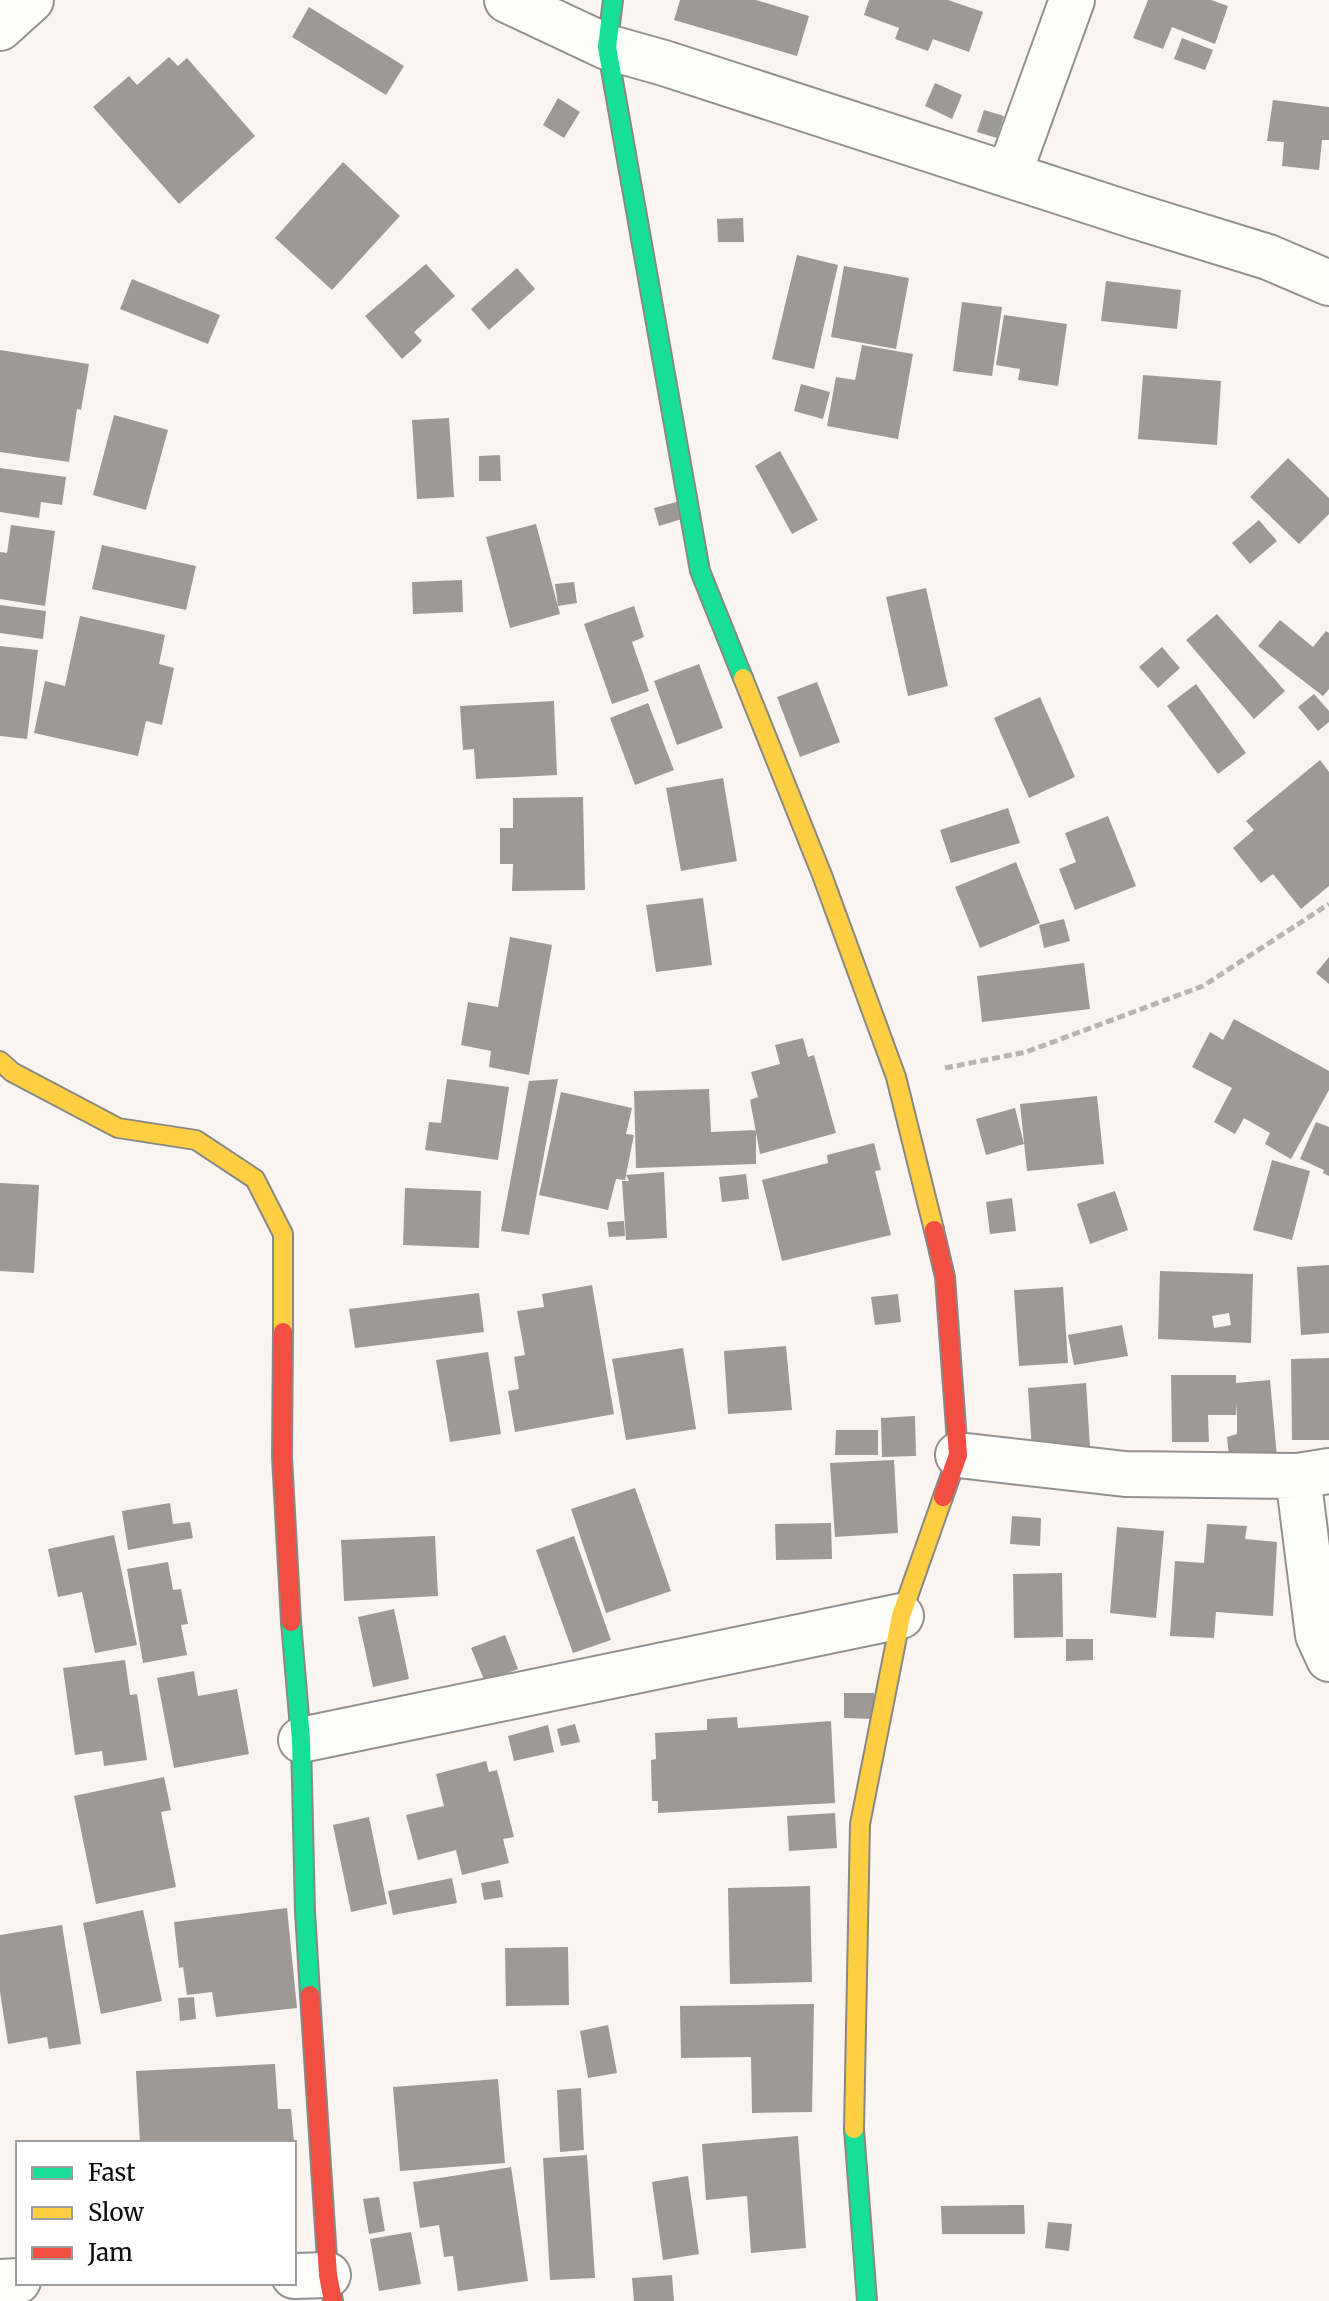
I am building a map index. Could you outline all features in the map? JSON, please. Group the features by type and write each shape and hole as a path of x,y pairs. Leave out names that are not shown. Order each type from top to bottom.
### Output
{"street":[{"path":"0,28 31,0"},
{"path":"507,0 607,47 1268,257 1329,283"},
{"path":"613,0 607,47 700,571 822,875 896,1077 945,1277 958,1455 901,1616 860,1824 854,2143 867,2301"},
{"path":"1009,174 1072,0"},
{"path":"0,1061 12,1072 118,1128 196,1140 255,1179 283,1234 282,1457 288,1592 301,1740 318,2284"},
{"path":"958,1455 1125,1474 1313,1473 1318,1635 1329,1659"},
{"path":"301,1740 901,1616"}],"path":[{"path":"896,1077 1026,1052 1203,986 1329,904"}],"building":[{"path":"680,0 756,0 809,16 797,56 674,20"},
{"path":"869,0 948,0 983,12 969,52 933,39 928,51 895,39 899,28 864,15"},
{"path":"1148,0 1211,0 1228,6 1215,44 1172,27 1163,49 1133,38"},
{"path":"309,7 404,66 386,95 292,37"},
{"path":"1182,38 1213,50 1205,70 1174,59"},
{"path":"169,57 178,66 187,58 255,136 179,204 93,107 129,76 137,85"},
{"path":"935,83 962,95 952,119 925,106"},
{"path":"558,98 580,112 564,138 543,125"},
{"path":"1273,100 1329,107 1329,140 1322,140 1319,170 1282,166 1284,142 1267,141"},
{"path":"984,110 1004,116 997,138 977,132"},
{"path":"343,162 400,216 332,290 275,238"},
{"path":"743,218 744,242 718,242 717,219"},
{"path":"797,255 838,265 814,369 772,359"},
{"path":"426,264 455,296 414,332 422,341 402,359 365,316"},
{"path":"844,266 909,278 896,349 831,337"},
{"path":"517,268 535,289 489,330 471,309"},
{"path":"132,279 220,315 208,344 120,309"},
{"path":"1106,281 1181,290 1177,329 1101,321"},
{"path":"962,302 1002,307 992,376 953,371"},
{"path":"1004,315 1067,324 1058,386 1018,380 1020,369 996,365"},
{"path":"862,345 913,354 898,439 827,426 836,377 855,380"},
{"path":"0,350 89,364 81,410 77,409 69,462 0,452"},
{"path":"1143,375 1221,381 1217,445 1138,439"},
{"path":"801,384 830,392 823,419 794,411"},
{"path":"114,415 168,430 146,510 93,495"},
{"path":"449,418 454,497 417,499 412,420"},
{"path":"780,451 818,520 792,534 755,466"},
{"path":"500,455 501,481 479,481 479,456"},
{"path":"1288,458 1329,498 1329,514 1299,544 1250,497"},
{"path":"0,468 66,477 62,505 41,502 39,518 0,512"},
{"path":"680,501 685,518 659,526 654,508"},
{"path":"1259,520 1277,541 1250,564 1232,543"},
{"path":"536,524 560,614 510,628 486,537"},
{"path":"11,525 55,531 45,606 0,599 0,552 7,553"},
{"path":"102,545 196,566 186,610 92,589"},
{"path":"462,580 463,612 413,614 412,582"},
{"path":"574,582 577,603 558,606 555,584"},
{"path":"926,588 948,686 908,696 886,597"},
{"path":"0,605 46,611 43,639 0,633"},
{"path":"634,606 644,637 632,642 649,691 612,704 584,624"},
{"path":"1217,614 1285,691 1254,719 1186,640"},
{"path":"80,616 165,635 159,664 174,668 162,725 146,721 138,756 34,733 45,681 65,686"},
{"path":"1280,620 1313,647 1326,631 1329,633 1329,689 1323,696 1258,646"},
{"path":"0,646 38,650 27,739 0,736"},
{"path":"1162,647 1180,668 1158,688 1139,667"},
{"path":"699,664 723,728 677,745 654,681"},
{"path":"817,682 840,742 800,757 777,697"},
{"path":"1196,684 1246,753 1218,774 1167,706"},
{"path":"1314,694 1329,711 1329,722 1318,731 1298,707"},
{"path":"1040,697 1075,777 1029,798 994,718"},
{"path":"554,701 557,775 476,779 474,749 463,750 460,706"},
{"path":"648,703 674,770 635,785 610,718"},
{"path":"1320,760 1329,772 1329,886 1301,909 1273,874 1261,883 1233,848 1254,830 1246,821"},
{"path":"723,778 737,861 681,871 666,788"},
{"path":"583,797 585,890 512,891 513,864 500,864 500,828 513,828 513,798"},
{"path":"1008,808 1020,843 951,863 940,830"},
{"path":"1108,816 1136,886 1075,910 1059,869 1076,862 1065,833"},
{"path":"1016,862 1040,923 980,948 955,887"},
{"path":"703,898 712,965 656,972 646,905"},
{"path":"1064,919 1070,941 1044,948 1039,925"},
{"path":"510,937 552,945 529,1075 489,1067 491,1051 461,1045 468,1002 498,1007"},
{"path":"1329,957 1329,984 1316,973"},
{"path":"1084,963 1090,1009 982,1022 977,976"},
{"path":"1234,1019 1329,1071 1329,1090 1291,1159 1265,1144 1270,1133 1244,1118 1235,1134 1214,1122 1232,1088 1192,1067 1210,1032 1223,1040"},
{"path":"803,1038 808,1057 814,1055 836,1133 760,1154 750,1100 758,1097 751,1072 780,1064 775,1045"},
{"path":"447,1079 509,1087 498,1160 425,1150 429,1122 441,1123"},
{"path":"558,1079 529,1235 501,1231 529,1081"},
{"path":"709,1089 711,1132 756,1130 756,1164 636,1168 634,1091"},
{"path":"561,1092 632,1108 626,1134 634,1135 625,1180 616,1179 608,1210 539,1195"},
{"path":"1097,1096 1104,1164 1027,1171 1020,1104"},
{"path":"1015,1108 1024,1144 986,1155 976,1119"},
{"path":"1316,1122 1329,1127 1329,1176 1323,1173 1324,1170 1300,1159"},
{"path":"874,1143 881,1170 875,1171 891,1235 782,1261 762,1180 828,1163 827,1155"},
{"path":"1272,1160 1310,1171 1292,1240 1253,1230"},
{"path":"664,1172 667,1238 626,1240 622,1181 629,1181 626,1175"},
{"path":"746,1174 749,1199 722,1202 719,1177"},
{"path":"0,1183 39,1185 34,1273 0,1271"},
{"path":"405,1188 481,1191 479,1248 403,1245"},
{"path":"1115,1191 1128,1230 1090,1244 1077,1204"},
{"path":"1012,1198 1016,1231 990,1234 986,1202"},
{"path":"624,1221 625,1236 609,1237 607,1222"},
{"path":"1329,1265 1329,1333 1301,1335 1297,1267"},
{"path":"1160,1271 1253,1274 1251,1343 1158,1339","holes":["1229,1313 1231,1325 1214,1328 1212,1316"]},
{"path":"592,1285 614,1414 515,1432 508,1391 519,1389 514,1357 525,1355 517,1311 544,1307 542,1294"},
{"path":"1063,1287 1068,1363 1019,1366 1014,1290"},
{"path":"479,1293 484,1332 355,1348 349,1309"},
{"path":"898,1294 901,1322 875,1325 871,1297"},
{"path":"1122,1325 1128,1356 1074,1365 1068,1335"},
{"path":"786,1346 792,1410 728,1414 724,1351"},
{"path":"683,1348 696,1429 626,1440 612,1359"},
{"path":"488,1352 501,1434 450,1442 436,1360"},
{"path":"1329,1358 1329,1440 1292,1440 1291,1359"},
{"path":"1171,1375 1236,1375 1236,1383 1270,1380 1277,1457 1230,1465 1227,1437 1237,1434 1237,1403 1236,1415 1208,1415 1209,1442 1172,1442"},
{"path":"1086,1383 1090,1447 1032,1452 1028,1388"},
{"path":"915,1416 916,1456 882,1457 881,1418"},
{"path":"836,1430 878,1430 878,1455 835,1455"},
{"path":"894,1460 898,1533 835,1537 830,1463"},
{"path":"635,1488 671,1591 606,1613 571,1509"},
{"path":"170,1503 173,1524 190,1522 193,1538 128,1550 122,1511"},
{"path":"1012,1516 1041,1518 1040,1546 1010,1544"},
{"path":"831,1523 832,1559 776,1560 775,1524"},
{"path":"1207,1524 1247,1526 1245,1539 1277,1542 1273,1616 1216,1612 1214,1638 1170,1636 1175,1561 1204,1563"},
{"path":"1117,1527 1164,1531 1156,1618 1110,1613"},
{"path":"114,1535 137,1645 95,1653 82,1592 58,1597 48,1549"},
{"path":"435,1536 438,1596 344,1601 341,1540"},
{"path":"574,1536 611,1640 573,1653 536,1550"},
{"path":"168,1562 173,1590 181,1589 188,1624 181,1625 187,1655 143,1663 127,1569"},
{"path":"1062,1573 1063,1637 1014,1638 1013,1574"},
{"path":"394,1609 409,1679 373,1687 358,1617"},
{"path":"505,1635 518,1669 485,1682 471,1648"},
{"path":"1066,1639 1093,1639 1093,1660 1066,1661"},
{"path":"125,1660 130,1695 137,1694 147,1760 104,1766 102,1751 75,1755 63,1668"},
{"path":"194,1671 198,1696 237,1689 249,1754 174,1768 157,1678"},
{"path":"844,1693 874,1693 875,1719 844,1718"},
{"path":"737,1717 738,1728 831,1721 835,1803 658,1813 658,1801 652,1801 651,1760 656,1759 655,1733 707,1730 707,1719"},
{"path":"575,1724 580,1742 561,1746 557,1729"},
{"path":"548,1725 554,1752 514,1761 508,1736"},
{"path":"486,1761 489,1772 497,1770 514,1837 503,1839 509,1863 462,1875 456,1850 418,1860 406,1815 444,1806 436,1774"},
{"path":"164,1777 171,1810 161,1812 176,1887 96,1904 74,1796"},
{"path":"835,1813 837,1848 789,1851 787,1816"},
{"path":"369,1817 387,1904 351,1912 333,1825"},
{"path":"452,1878 457,1903 393,1915 388,1891"},
{"path":"500,1880 503,1897 484,1900 481,1883"},
{"path":"810,1886 812,1982 730,1984 728,1888"},
{"path":"287,1908 297,2008 216,2017 212,1992 187,1995 183,1967 179,1968 174,1922"},
{"path":"143,1910 162,2001 101,2014 83,1923"},
{"path":"62,1925 81,2044 49,2049 47,2037 8,2044 0,1992 0,1935"},
{"path":"568,1947 569,2005 506,2006 505,1948"},
{"path":"194,1997 196,2019 180,2021 178,1998"},
{"path":"814,2004 812,2112 752,2113 751,2057 681,2058 680,2006"},
{"path":"608,2025 617,2073 588,2078 580,2031"},
{"path":"275,2064 278,2109 291,2109 294,2141 140,2141 136,2071"},
{"path":"498,2079 505,2163 400,2171 393,2087"},
{"path":"581,2088 584,2150 560,2152 557,2090"},
{"path":"798,2136 806,2248 751,2253 747,2196 706,2200 702,2144"},
{"path":"587,2155 595,2278 550,2280 543,2158"},
{"path":"511,2167 528,2281 458,2291 453,2256 444,2257 439,2225 420,2228 413,2182"},
{"path":"688,2176 699,2254 663,2260 652,2182"},
{"path":"379,2197 385,2231 369,2234 363,2199"},
{"path":"1024,2205 1025,2234 942,2234 941,2206"},
{"path":"1048,2222 1072,2224 1069,2251 1045,2248"},
{"path":"411,2232 421,2284 379,2291 370,2239"},
{"path":"672,2275 674,2301 634,2301 632,2278"}],"traffic: fast":[{"path":"613,0 607,47 700,571 743,678"},
{"path":"291,1622 301,1740 310,1995"},
{"path":"854,2129 867,2301"}],"traffic: slow":[{"path":"743,678 822,875 896,1077 934,1230"},
{"path":"0,1061 12,1072 118,1128 196,1140 255,1179 283,1234 283,1332"},
{"path":"854,2129 860,1824 901,1616 943,1497"}],"traffic: jam":[{"path":"934,1230 945,1277 958,1455 943,1497"},
{"path":"283,1332 282,1457 291,1622"},
{"path":"310,1995 328,2275 333,2301"}]}
